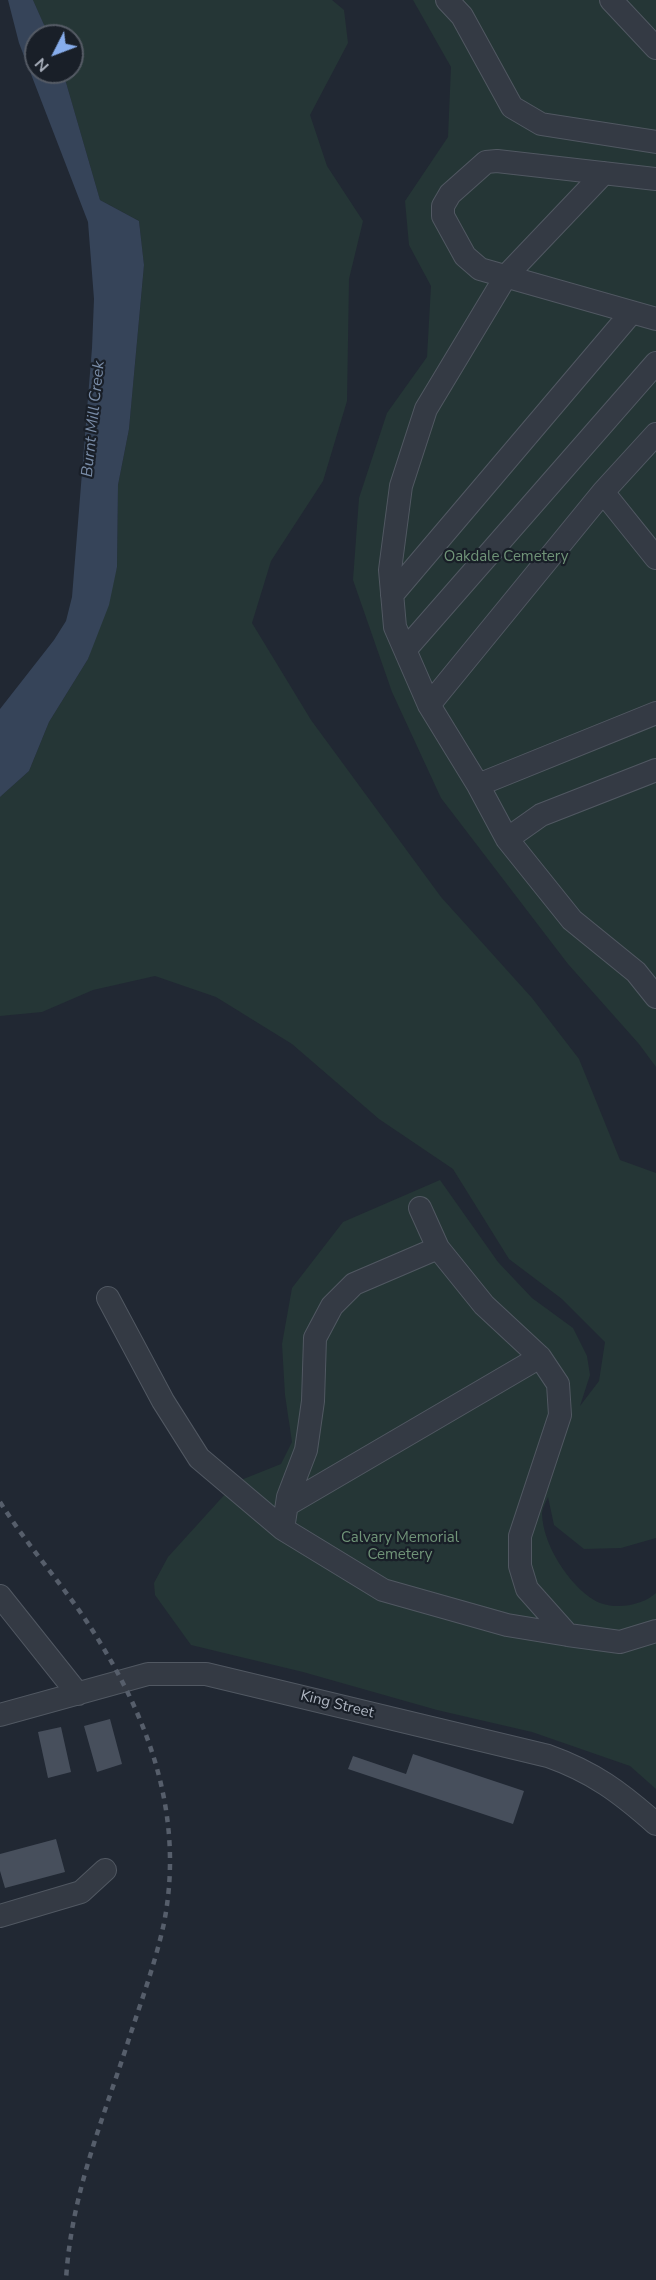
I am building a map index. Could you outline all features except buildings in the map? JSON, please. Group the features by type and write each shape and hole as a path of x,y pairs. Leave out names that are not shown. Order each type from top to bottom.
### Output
{"street":[{"path":"447,0 462,16 512,106 541,124 656,142"},
{"path":"610,0 656,48"},
{"path":"656,179 497,161 486,162 450,194 443,206 443,216 465,256 480,269 656,319"},
{"path":"604,173 506,276 426,409 401,486 390,570 395,627 405,650 429,705 478,785 507,839 572,920 636,972 656,997"},
{"path":"392,595 632,312"},
{"path":"405,650 656,363"},
{"path":"429,705 603,492 656,434"},
{"path":"603,492 656,558"},
{"path":"478,785 656,713"},
{"path":"507,839 541,815 656,770"},
{"path":"420,1208 438,1248 484,1305 540,1357 558,1384 560,1415 520,1536 520,1566 527,1589 568,1635"},
{"path":"283,1528 286,1505 306,1450 313,1401 315,1338 333,1306 354,1284 438,1248"},
{"path":"108,1298 163,1401 199,1458 283,1528 383,1590 507,1625 568,1635 620,1642 656,1631"},
{"path":"286,1505 540,1357"},
{"path":"507,1625 527,1589"},
{"path":"0,1596 78,1694"},
{"name":"King Street","path":"0,1715 148,1674 206,1674 548,1755 598,1778 656,1824"},
{"path":"0,1916 81,1892 105,1870"}],"green space":[{"name":"Calvary Memorial Cemetery","path":"33,0 332,0 344,10 348,43 310,115 327,166 363,221 349,279 347,401 323,481 271,561 252,623 311,720 441,897 532,998 579,1059 620,1160 656,1173 656,1538 621,1548 584,1549 554,1525 548,1497 542,1514 547,1538 559,1563 575,1585 594,1600 609,1605 626,1606 643,1601 656,1593 656,1789 630,1766 532,1732 437,1710 303,1672 191,1645 155,1595 154,1583 168,1557 236,1482 281,1464 292,1442 285,1395 282,1344 292,1288 343,1222 440,1180 498,1262 532,1298 573,1328 587,1356 590,1375 580,1406 599,1381 605,1342 562,1299 509,1259 453,1169 379,1119 292,1044 216,997 155,976 93,990 42,1012 0,1016 0,797 29,771 49,722 88,659 117,567 118,485 129,429 144,265 139,221 100,200 66,84 84,84 84,24 44,24"},
{"name":"Oakdale Cemetery","path":"413,0 656,0 656,1067 639,1044 568,964 441,798 392,692 353,580 359,498 387,413 427,357 431,286 409,245 405,201 448,137 451,67"}],"water":[{"path":"8,0 33,0 44,24 24,24 24,56"},
{"name":"Burnt Mill Creek","path":"35,84 66,84 100,200 139,221 144,265 129,429 118,485 117,567 109,605 88,659 49,722 29,771 0,797 0,709 54,640 66,621 72,597 92,348 94,299 88,222"}],"railway":[{"path":"0,1502 83,1616 125,1687 142,1724 155,1762 164,1800 169,1840 169,1881 164,1923 80,2191 69,2249 66,2280"}]}
